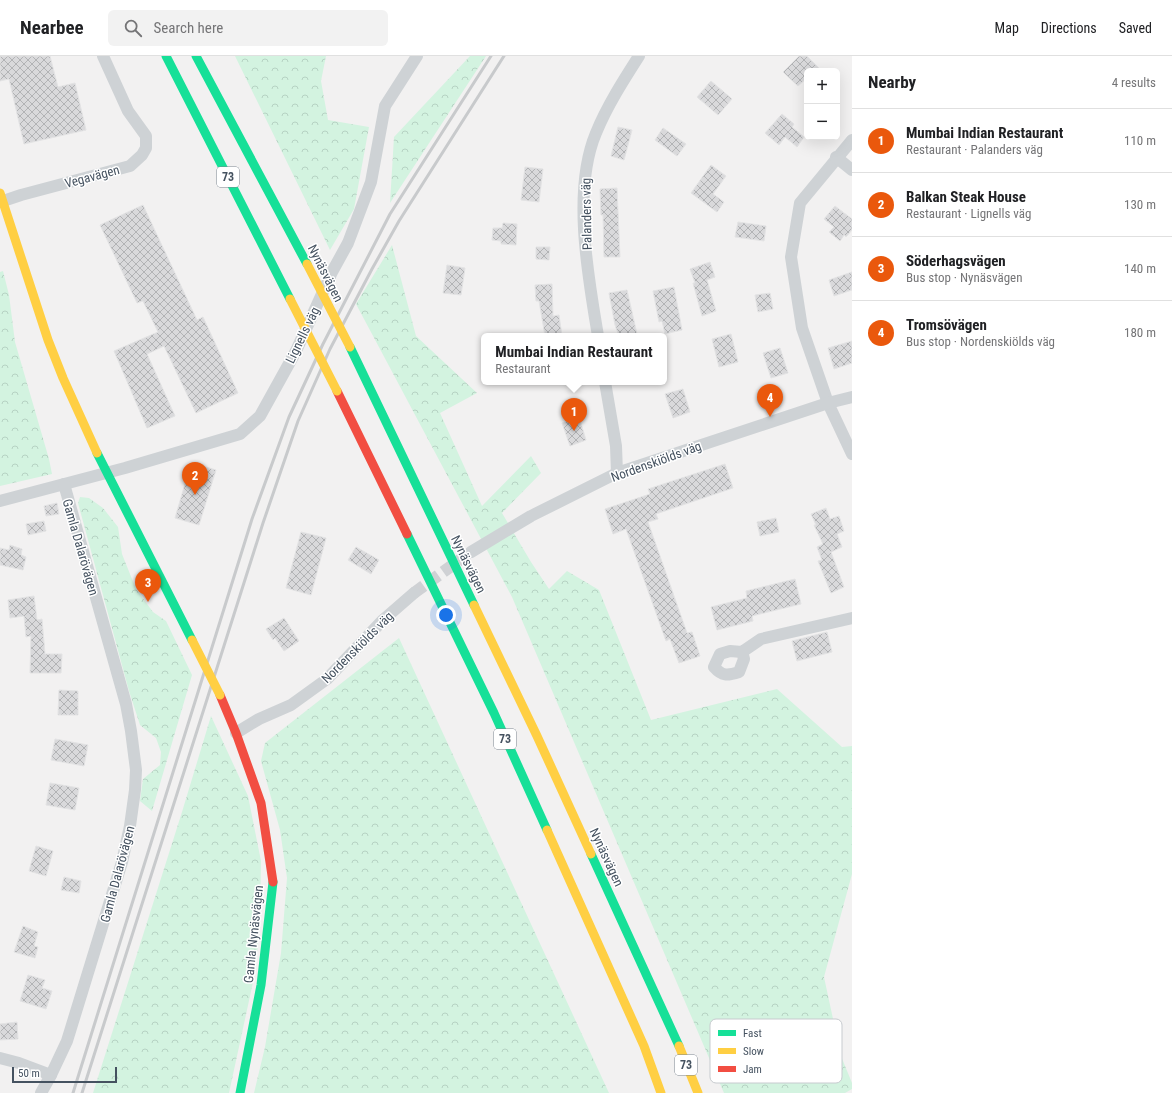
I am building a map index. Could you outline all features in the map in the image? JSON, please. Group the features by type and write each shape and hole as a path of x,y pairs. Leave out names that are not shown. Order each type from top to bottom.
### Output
{"main road":[{"name":"73","path":"166,56 337,391 494,713 644,1046 661,1093"},
{"name":"Nynäsvägen","path":"196,56 350,347 537,736 675,1037 698,1093"},
{"path":"1,198 48,340 80,416 106,472 220,695 236,733"},
{"name":"Gamla Nynäsvägen","path":"236,733 261,803 273,882 261,985 240,1093"}],"street":[{"name":"Vegavägen","path":"1,198 130,166 142,155 146,148 146,136 128,111 103,56"},
{"name":"Lignells väg","path":"0,500 126,468 240,434 260,416 296,351 332,272 348,243 371,182 385,106 417,56"},
{"name":"Palanders väg","path":"598,333 585,244 583,204 585,173 595,134 619,86 639,56"},
{"path":"852,140 836,157 800,203 791,256 802,328 828,403 852,454"},
{"path":"836,157 852,170"},
{"path":"606,385 616,446 617,473"},
{"name":"Nordenskiölds väg","path":"471,552 531,516 617,473 828,403 852,397"},
{"name":"Gamla Dalarövägen","path":"40,1093 51,1075 67,1040 122,862 130,826 136,770 126,704 64,484"},
{"name":"Nordenskiölds väg","path":"236,733 259,719 291,705 327,679 383,620 414,593"},
{"path":"742,652 761,639 852,618"},
{"path":"0,1058 51,1075"}],"green space":[{"path":"235,56 326,56 321,81 328,120 369,127 354,209 330,250"},
{"path":"470,56 486,56 390,203 394,137"},
{"path":"392,245 416,336 477,393 440,413 482,506 531,456 541,473 502,513 549,589 567,571 599,590 651,720 777,689 842,747 852,746 852,874 824,977 833,1019 710,1019 710,1060 512,597 356,304"},
{"path":"3,271 9,295 15,342 52,474 0,486 0,272"},
{"path":"80,497 89,498 103,508 118,527 122,554 136,589 153,612 166,621 192,675 152,811 140,801 143,779 160,765 161,752 156,738 140,725 129,691 78,503"},
{"path":"399,638 609,1093 254,1093 265,1047 281,953 287,878 280,830 261,761 265,743"},
{"path":"211,716 248,796 261,861 260,924 255,973 229,1093 93,1093 182,812"},
{"path":"842,1058 852,1083 852,1089 845,1093 724,1093 720,1083 842,1083"}],"building":[{"path":"0,56 50,56 58,87 75,83 86,130 24,144 9,79 0,81"},
{"path":"799,56 807,56 819,68 804,68 804,81 798,86 783,72"},
{"path":"711,81 732,99 718,115 697,97"},
{"path":"782,114 794,124 792,127 804,137 797,147 785,137 779,145 765,133"},
{"path":"618,127 632,130 624,160 611,156"},
{"path":"663,128 686,144 677,156 655,140"},
{"path":"711,165 726,176 713,194 724,202 717,212 691,193"},
{"path":"525,167 543,169 539,202 521,200"},
{"path":"617,188 620,257 604,257 603,215 601,215 600,189"},
{"path":"143,205 197,320 203,317 238,393 196,413 164,346 147,354 175,416 147,428 114,351 158,332 143,301 137,303 100,225"},
{"path":"835,206 852,219 852,230 846,237 844,235 840,241 829,232 834,227 824,219"},
{"path":"738,222 766,226 764,241 735,237"},
{"path":"503,223 517,224 516,245 501,244 501,241 492,240 493,228 502,228"},
{"path":"536,247 550,247 549,260 536,259"},
{"path":"710,262 715,277 707,280 716,311 702,316 693,283 695,283 690,269"},
{"path":"447,265 465,268 461,295 443,293"},
{"path":"852,272 852,290 834,296 829,280"},
{"path":"552,284 553,316 559,315 562,333 544,333 539,301 536,301 535,285"},
{"path":"674,287 682,330 665,333 662,321 659,322 653,291"},
{"path":"627,290 637,333 618,333 609,293"},
{"path":"770,293 773,309 758,312 755,295"},
{"path":"731,334 738,362 719,367 712,339"},
{"path":"852,341 852,363 834,369 828,348"},
{"path":"780,348 788,373 771,378 763,353"},
{"path":"683,389 690,412 673,418 665,394"},
{"path":"579,417 586,440 570,446 562,423"},
{"path":"725,464 733,488 656,514 658,519 648,522 687,633 692,632 700,656 679,663 670,639 666,641 626,529 613,534 605,509 650,494 648,489"},
{"path":"199,465 216,470 199,525 175,518 189,470 197,472"},
{"path":"57,503 59,514 46,516 44,506"},
{"path":"826,508 830,519 839,516 844,531 837,534 842,547 831,552 844,587 831,593 818,561 822,560 817,547 823,544 814,525 816,525 811,514"},
{"path":"776,518 779,532 760,536 757,522"},
{"path":"44,521 46,531 28,535 26,524"},
{"path":"301,532 326,538 311,595 286,588"},
{"path":"10,545 22,549 21,555 26,557 23,570 0,565 0,548 9,550"},
{"path":"356,547 379,560 371,574 348,560"},
{"path":"795,579 801,604 752,616 753,621 717,630 711,607 747,598 746,591"},
{"path":"34,596 37,620 42,619 45,654 62,654 61,673 30,673 31,636 26,637 24,616 10,618 8,600"},
{"path":"284,618 299,641 284,651 275,638 273,640 266,629"},
{"path":"827,632 832,652 797,661 792,641"},
{"path":"59,690 78,691 78,715 58,715"},
{"path":"55,739 88,745 84,766 51,760"},
{"path":"50,783 79,788 75,810 46,805"},
{"path":"36,846 53,851 46,876 29,871"},
{"path":"64,877 81,881 79,893 61,890"},
{"path":"23,926 38,932 34,946 38,947 35,958 14,952"},
{"path":"28,975 45,980 42,988 52,991 46,1009 20,1001"},
{"path":"17,1022 18,1039 0,1040 0,1024"}],"tunnel":[{"path":"414,593 471,552"}],"railway":[{"path":"73,1093 252,519 289,417 323,344 390,214 491,56"},
{"path":"82,1093 263,523 298,421 330,349 399,221 504,56"}],"traffic: fast":[{"path":"166,56 290,299"},
{"path":"196,56 307,264"},
{"path":"350,347 474,605"},
{"path":"97,453 192,640"},
{"path":"407,534 494,713 547,830"},
{"path":"591,854 679,1046"},
{"path":"240,1093 261,985 273,882"}],"traffic: slow":[{"path":"0,193 48,340 63,378 97,453"},
{"path":"307,264 350,347"},
{"path":"290,299 337,391"},
{"path":"474,605 537,736 591,854"},
{"path":"192,640 220,695"},
{"path":"547,830 644,1046 661,1093"},
{"path":"679,1046 698,1093"}],"traffic: jam":[{"path":"337,391 407,534"},
{"path":"220,695 236,733 261,803 273,882"}],"place":[{"name":"Tromsövägen","path":"770,417"},
{"name":"Mumbai Indian Restaurant","path":"574,431"},
{"name":"Balkan Steak House","path":"195,495"},
{"name":"Söderhagsvägen","path":"148,602"}]}
